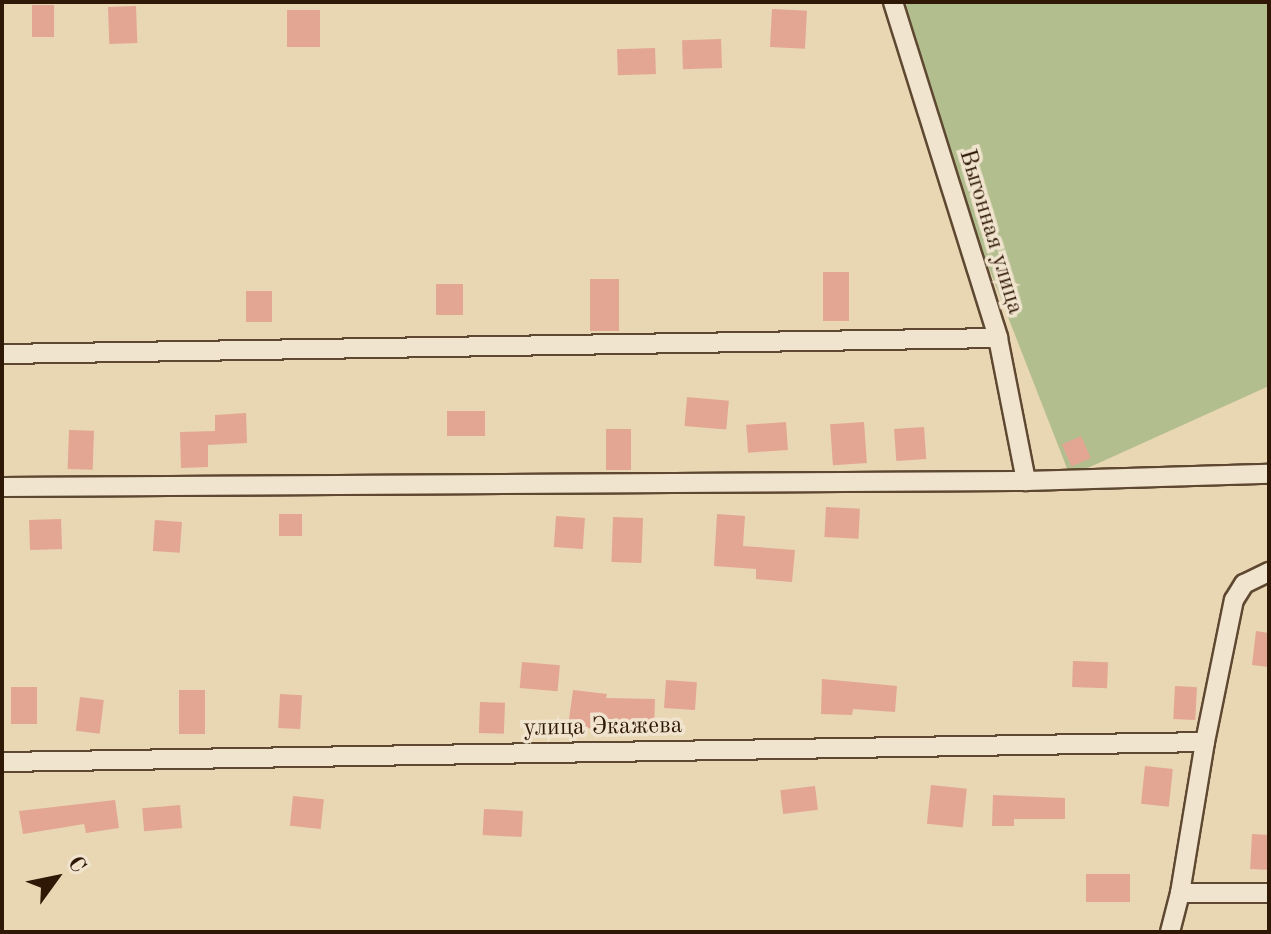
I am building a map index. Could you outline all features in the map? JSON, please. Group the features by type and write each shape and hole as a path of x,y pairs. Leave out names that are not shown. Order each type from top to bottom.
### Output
{"street":[{"name":"Выгонная улица","path":"893,2 998,338 1026,481"},
{"path":"2,354 998,338"},
{"path":"2,487 1026,481 1269,474"},
{"path":"1170,932 1180,893 1205,742 1234,600 1244,584 1269,572"},
{"name":"улица Экажева","path":"2,762 1205,742"},
{"path":"1180,893 1269,893"}],"green space":[{"path":"908,2 1269,2 1269,386 1070,476 895,27"}],"building":[{"path":"32,5 54,5 54,37 32,37"},
{"path":"136,6 137,43 109,44 108,7"},
{"path":"772,9 807,11 805,49 770,47"},
{"path":"287,10 320,10 320,47 287,47"},
{"path":"721,39 722,68 683,69 682,40"},
{"path":"655,48 656,74 618,75 617,49"},
{"path":"823,272 849,272 849,321 823,321"},
{"path":"590,279 619,279 619,331 590,331"},
{"path":"436,284 463,284 463,315 436,315"},
{"path":"246,291 272,291 272,322 246,322"},
{"path":"687,397 729,401 726,430 684,426"},
{"path":"447,411 485,411 485,436 447,436"},
{"path":"246,413 247,443 208,445 208,467 181,468 180,432 215,431 215,415"},
{"path":"786,422 788,450 748,453 746,425"},
{"path":"864,422 867,463 833,465 830,424"},
{"path":"924,427 926,459 896,461 894,429"},
{"path":"606,429 631,429 631,470 606,470"},
{"path":"69,430 94,431 93,470 68,469"},
{"path":"1081,436 1091,458 1072,466 1062,445"},
{"path":"826,507 860,509 858,539 824,537"},
{"path":"279,514 302,514 302,536 279,536"},
{"path":"717,514 745,516 743,546 795,550 792,582 756,579 756,569 714,566"},
{"path":"556,516 585,518 583,549 554,547"},
{"path":"613,517 643,518 641,563 611,562"},
{"path":"61,519 62,549 30,550 29,520"},
{"path":"155,520 182,522 180,553 153,551"},
{"path":"1256,631 1269,633 1269,667 1252,665"},
{"path":"1073,661 1108,662 1107,688 1072,687"},
{"path":"522,662 560,665 558,691 520,688"},
{"path":"822,679 897,686 895,712 853,709 852,715 821,714"},
{"path":"666,680 697,682 695,710 664,708"},
{"path":"1175,686 1197,687 1195,720 1173,719"},
{"path":"11,687 37,687 37,724 11,724"},
{"path":"179,690 205,690 205,734 179,734"},
{"path":"573,690 607,694 606,698 655,699 654,732 568,727"},
{"path":"280,694 302,695 300,729 278,728"},
{"path":"80,697 104,700 100,734 76,731"},
{"path":"480,702 505,703 504,734 479,733"},
{"path":"1145,766 1173,769 1169,807 1141,804"},
{"path":"931,785 967,789 963,828 927,824"},
{"path":"815,786 818,810 783,814 780,790"},
{"path":"993,795 1065,798 1065,819 1014,819 1014,826 992,826"},
{"path":"293,796 324,799 321,829 290,826"},
{"path":"115,800 119,828 86,833 84,824 23,834 19,811"},
{"path":"180,805 182,828 144,831 142,808"},
{"path":"484,809 523,811 522,837 483,835"},
{"path":"1252,834 1269,835 1267,870 1250,869"},
{"path":"1086,874 1130,874 1130,902 1086,902"}]}
